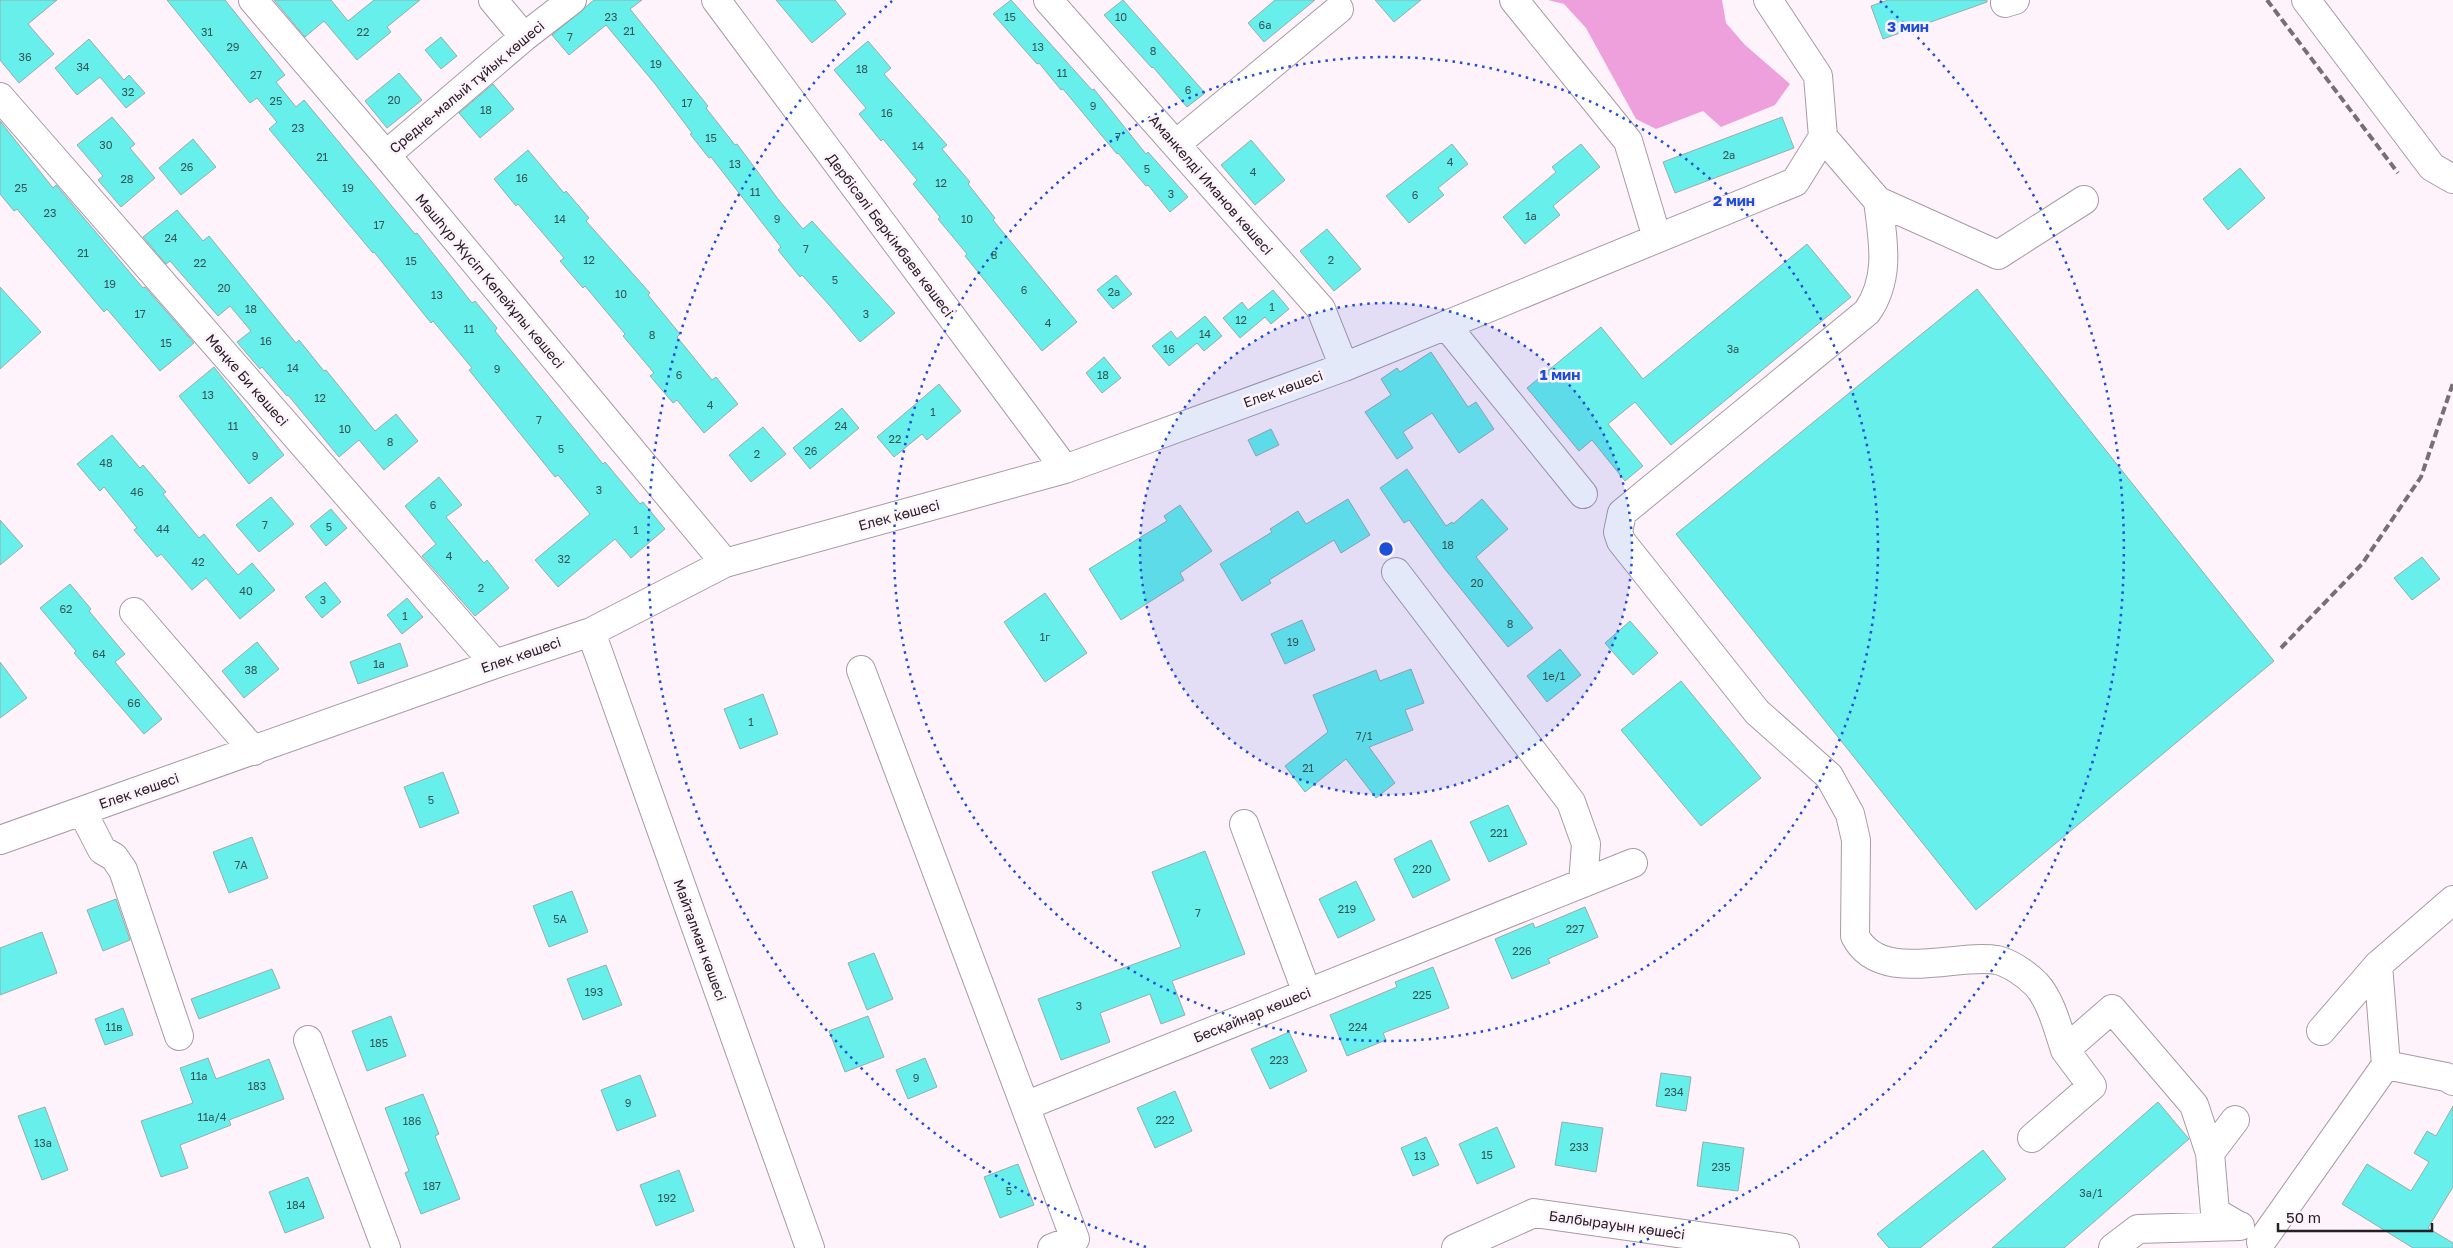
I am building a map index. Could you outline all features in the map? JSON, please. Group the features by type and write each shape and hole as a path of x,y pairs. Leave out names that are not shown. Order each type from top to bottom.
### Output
{"street":[{"name":"Мәшһүр Жүсіп Көпейұлы көшесі","path":"254,0 386,155 725,563"},
{"path":"493,0 524,37"},
{"name":"Средне-малый тұйық көшесі","path":"386,155 524,37 572,0"},
{"name":"Дербісәлі Беркімбаев көшесі","path":"716,0 1065,469"},
{"path":"1514,0 1628,141 1657,238"},
{"path":"1768,0 1818,76 1823,137 1878,201 1998,255 2084,200"},
{"path":"2306,0 2432,167 2453,179"},
{"name":"Аманкелді Иманов көшесі","path":"1059,4 1176,144 1320,309 1344,367"},
{"path":"1176,144 1339,9"},
{"name":"Мөңке Би көшесі","path":"0,97 495,664"},
{"name":"Елек көшесі","path":"0,840 495,664 591,632 725,563 1065,469 1344,367 1795,182 1823,137"},
{"path":"1878,201 1884,271 1876,299 1867,312 1622,513 1618,532 1621,541 1758,712 1829,776 1850,814 1856,840 1855,936 1861,948 1869,955 1898,963 1998,960 2024,973 2038,986 2052,1012 2065,1050 2092,1086 2032,1138"},
{"path":"1446,325 1582,494"},
{"path":"1396,572 1571,802 1586,844 1582,883"},
{"path":"134,612 254,751"},
{"name":"Майталман көшесі","path":"591,632 810,1248"},
{"path":"860,670 1075,1239 1052,1248"},
{"path":"82,811 102,850 114,857 123,870 179,1036"},
{"path":"1244,824 1306,993"},
{"name":"Бесқайнар көшесі","path":"1025,1106 1633,863"},
{"path":"2320,1031 2378,965 2453,900"},
{"path":"2065,1050 2112,1009 2194,1105 2210,1153 2215,1212 2239,1226 2265,1245 2386,1066 2378,965"},
{"path":"308,1040 386,1248"},
{"path":"2386,1066 2446,1078 2453,1082"},
{"path":"2210,1153 2234,1120"},
{"name":"Балбырауын көшесі","path":"1456,1248 1534,1213 1785,1248"},
{"path":"2114,1248 2138,1229 2239,1226"}],"shaded area":[{"path":"1548,0 1722,0 1726,23 1745,45 1790,84 1775,105 1721,127 1703,111 1656,129 1636,119 1586,28 1564,4"}],"building":[{"path":"0,0 57,0 28,24 54,54 19,83 0,60"},
{"path":"167,0 225,0 285,75 276,82 296,107 304,100 415,234 417,233 472,303 475,301 497,328 495,331 603,464 605,462 640,504 643,502 665,529 631,558 615,539 558,587 535,560 590,514 558,475 555,477 469,370 472,368 433,321 431,323 374,252 269,129 277,122 257,98 250,103"},
{"path":"274,0 331,0 348,21 374,0 420,0 387,27 391,32 357,60 324,21 305,37"},
{"path":"594,0 642,0 630,9 708,106 706,108 735,145 737,144 778,199 803,229 812,221 895,313 860,342 830,306 802,275 800,277 778,250 781,247 711,157 709,158 690,134 692,133 655,84 606,25 569,55 552,35"},
{"path":"776,0 835,0 846,14 812,43"},
{"path":"1011,0 1092,90 1094,89 1146,154 1148,152 1188,197 1170,212 1148,185 1146,186 1117,154 1063,89 1061,90 1039,63 1037,64 993,14"},
{"path":"1123,0 1205,93 1187,107 1153,67 1104,15"},
{"path":"1275,0 1315,0 1264,42 1248,23"},
{"path":"1375,0 1421,0 1394,22"},
{"path":"1888,0 1987,0 1987,2 1883,39 1871,6"},
{"path":"441,37 457,56 441,69 425,50"},
{"path":"89,39 124,80 129,75 145,93 126,108 100,77 77,95 55,68"},
{"path":"868,41 891,68 884,74 947,145 942,149 970,182 968,184 995,218 993,220 1077,322 1042,351 965,256 967,254 938,219 940,217 913,184 917,180 883,139 881,141 859,114 866,108 834,70"},
{"path":"399,73 422,100 387,128 365,101"},
{"path":"493,84 514,109 480,138 459,113"},
{"path":"112,117 135,144 130,148 155,178 121,207 98,180 103,176 77,145"},
{"path":"1782,117 1794,148 1675,193 1663,162"},
{"path":"0,121 53,188 56,185 143,288 145,287 194,343 160,371 107,309 104,312 17,209 14,211 0,194"},
{"path":"193,139 216,167 181,195 159,168"},
{"path":"1251,140 1285,180 1255,205 1221,165"},
{"path":"1452,144 1468,164 1438,188 1444,195 1409,223 1386,196"},
{"path":"1581,144 1600,167 1553,206 1560,215 1525,244 1503,217 1556,172 1552,167"},
{"path":"528,150 564,193 566,191 589,218 586,221 650,293 648,295 680,334 677,337 712,380 716,377 738,404 704,433 677,400 673,403 650,376 654,373 623,336 625,334 585,286 583,288 560,261 564,258 494,179"},
{"path":"2240,168 2265,198 2228,230 2203,199"},
{"path":"177,210 203,241 209,236 296,343 299,340 324,371 326,370 375,431 396,414 418,441 384,470 359,440 339,457 288,395 262,367 260,369 237,342 251,331 230,306 218,316 170,261 166,264 143,237"},
{"path":"1327,229 1361,269 1334,291 1300,251"},
{"path":"1807,244 1851,297 1671,445 1635,402 1608,424 1643,466 1625,481 1592,440 1579,451 1527,388 1601,327 1643,379"},
{"path":"1116,275 1132,294 1113,309 1097,290"},
{"path":"0,287 41,332 0,369"},
{"path":"1977,289 2274,661 1976,910 1676,534"},
{"path":"1273,290 1289,309 1271,324 1265,317 1240,338 1223,318 1242,302 1248,310"},
{"path":"1205,316 1222,336 1204,351 1197,343 1169,366 1152,346 1171,331 1177,339"},
{"path":"1431,352 1468,407 1476,402 1494,429 1459,453 1432,413 1403,432 1413,448 1397,459 1365,412 1391,395 1381,379 1397,368 1400,372"},
{"path":"1104,357 1121,378 1102,393 1086,373"},
{"path":"214,367 284,455 249,484 179,396"},
{"path":"939,384 961,411 927,440 922,434 894,457 877,437"},
{"path":"842,408 859,428 810,469 793,448"},
{"path":"763,427 786,454 751,482 729,455"},
{"path":"1271,429 1279,445 1256,456 1248,440"},
{"path":"112,435 140,468 143,465 166,492 163,494 199,538 204,534 238,575 252,563 275,590 240,619 206,578 192,590 161,554 157,557 134,530 137,528 104,487 100,491 77,464"},
{"path":"1407,469 1446,526 1452,522 1453,524 1482,499 1508,529 1476,557 1533,628 1508,647 1444,568 1409,520 1404,523 1380,488"},
{"path":"439,477 462,505 446,517 484,563 487,560 509,588 475,616 422,556 436,544 405,506"},
{"path":"271,497 294,524 259,552 236,525"},
{"path":"1348,499 1370,535 1341,553 1334,540 1269,580 1271,583 1242,601 1220,564 1272,532 1270,529 1298,511 1306,524"},
{"path":"1180,505 1212,551 1180,573 1184,580 1121,620 1089,569 1167,521 1164,516"},
{"path":"331,509 347,528 326,546 310,526"},
{"path":"0,520 23,546 0,565"},
{"path":"2422,557 2440,579 2412,600 2394,578"},
{"path":"325,582 341,602 322,618 305,597"},
{"path":"70,584 91,609 89,611 125,654 115,662 162,719 144,734 74,653 76,651 40,608"},
{"path":"1045,593 1087,653 1045,682 1004,622"},
{"path":"407,598 423,617 402,634 387,615"},
{"path":"1302,620 1315,650 1285,664 1271,634"},
{"path":"1630,621 1658,653 1633,675 1605,643"},
{"path":"257,642 279,669 244,698 222,671"},
{"path":"400,643 408,666 358,684 350,662"},
{"path":"1560,649 1581,675 1547,702 1527,676"},
{"path":"0,662 27,698 0,718"},
{"path":"1411,669 1424,703 1405,710 1413,730 1369,747 1395,783 1376,798 1346,759 1305,792 1285,766 1328,732 1313,695 1376,670 1380,681"},
{"path":"1681,681 1761,778 1701,826 1621,730"},
{"path":"763,694 778,734 740,749 724,709"},
{"path":"443,772 459,813 420,828 404,787"},
{"path":"1508,805 1527,844 1489,862 1470,822"},
{"path":"252,837 268,878 229,893 213,852"},
{"path":"1431,840 1450,880 1413,898 1394,859"},
{"path":"1205,851 1245,954 1172,981 1185,1015 1161,1024 1150,994 1100,1013 1110,1042 1061,1060 1038,999 1181,947 1152,872"},
{"path":"1356,881 1375,920 1338,938 1319,899"},
{"path":"572,891 588,932 549,947 533,906"},
{"path":"116,899 130,940 103,951 87,910"},
{"path":"1585,907 1598,937 1548,959 1550,963 1512,979 1495,939 1533,923 1535,928"},
{"path":"42,932 57,973 0,995 0,948"},
{"path":"874,953 893,999 867,1010 848,963"},
{"path":"606,965 622,1005 583,1020 567,979"},
{"path":"1433,967 1449,1008 1383,1033 1386,1040 1347,1056 1330,1015 1397,987 1395,982"},
{"path":"272,969 280,988 199,1019 191,999"},
{"path":"123,1008 133,1035 105,1045 95,1019"},
{"path":"391,1016 406,1056 367,1071 352,1031"},
{"path":"868,1016 884,1057 845,1072 829,1031"},
{"path":"1289,1032 1307,1071 1270,1089 1251,1049"},
{"path":"208,1058 216,1079 269,1059 284,1099 229,1120 231,1125 180,1145 188,1168 161,1177 141,1121 193,1103 180,1068"},
{"path":"925,1058 937,1087 908,1099 896,1070"},
{"path":"1661,1073 1691,1077 1686,1111 1656,1106"},
{"path":"640,1075 656,1116 617,1131 601,1090"},
{"path":"1175,1091 1192,1131 1155,1148 1137,1108"},
{"path":"423,1094 439,1134 435,1136 460,1199 421,1214 405,1173 409,1171 385,1108"},
{"path":"2158,1102 2189,1139 2064,1248 1992,1248"},
{"path":"2453,1106 2453,1187 2428,1228 2453,1243 2453,1248 2413,1248 2342,1204 2367,1164 2411,1191 2429,1162 2414,1153 2427,1131 2436,1136"},
{"path":"45,1107 68,1170 42,1180 18,1116"},
{"path":"1562,1122 1603,1128 1596,1172 1555,1165"},
{"path":"1497,1127 1515,1167 1477,1184 1459,1144"},
{"path":"1426,1137 1439,1165 1413,1176 1401,1148"},
{"path":"1703,1142 1744,1148 1738,1191 1697,1186"},
{"path":"1983,1150 2006,1179 1920,1248 1889,1248 1877,1234"},
{"path":"1018,1164 1034,1205 1000,1218 984,1177"},
{"path":"679,1170 694,1211 656,1226 640,1185"},
{"path":"308,1177 324,1218 285,1233 269,1192"}],"railway":[{"path":"2267,0 2398,173"},
{"path":"2281,648 2362,564 2421,477 2453,383"}]}
